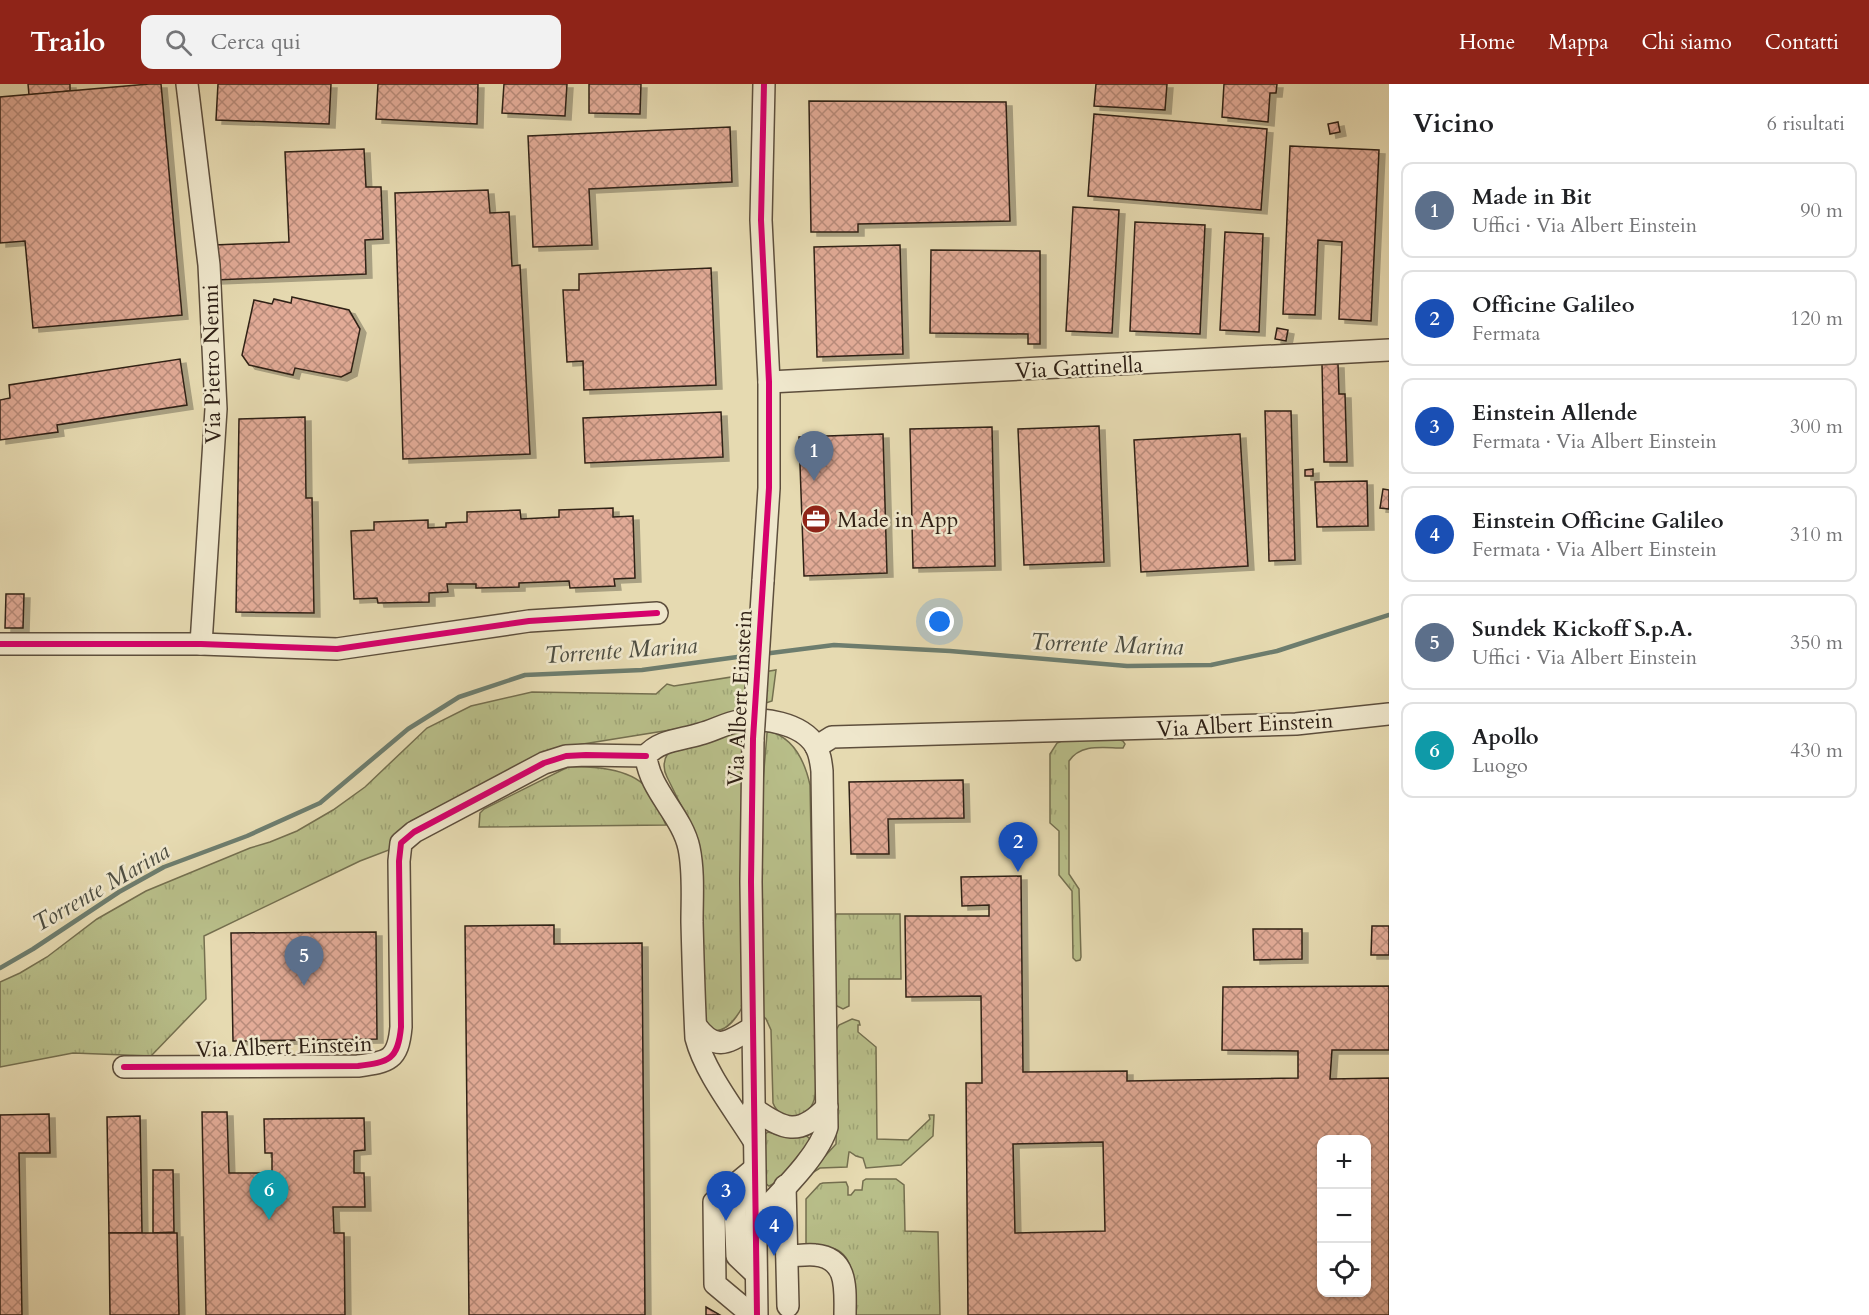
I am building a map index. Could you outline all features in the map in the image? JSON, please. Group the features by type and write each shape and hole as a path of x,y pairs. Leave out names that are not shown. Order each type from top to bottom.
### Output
{"street":[{"name":"Via Pietro Nenni","path":"187,84 209,265 216,409 201,644"},
{"name":"Via Albert Einstein","path":"755,1315 751,882 753,739 769,488 769,382 761,220 764,84"},
{"name":"Via Gattinella","path":"769,382 1389,350"},
{"path":"0,644 201,644 337,649 529,621 657,613"},
{"name":"Via Albert Einstein","path":"124,1067 358,1066 381,1063 393,1056 400,1044 401,1027 399,861 401,843 414,832 544,764 566,756 646,756 653,748 668,742 692,737 741,721 774,722 790,726 803,733 816,747 832,738 1296,724 1389,714"},
{"path":"755,1220 819,1146 827,1127 822,771 816,747"},
{"path":"646,756 651,775 684,834 692,866 696,1038 701,1053 754,1141"},
{"path":"696,1026 704,1036 717,1043 727,1042 752,1028"},
{"path":"753,1108 781,1125 800,1127 817,1117 827,1107"},
{"name":"Via Albert Einstein","path":"754,1169 714,1202 715,1284 755,1315"},
{"path":"734,1185 736,1256 756,1274"},
{"path":"785,1186 788,1306"},
{"path":"787,1256 817,1255 828,1258 841,1269 845,1280 845,1315"}],"green space":[{"path":"776,670 772,701 695,726 552,749 411,821 397,834 389,850 360,861 204,936 206,999 151,1056 73,1053 0,1067 0,982 47,957 97,919 146,891 297,831 333,810 365,787 427,728 471,706 532,692 656,694 667,684 674,686"},
{"path":"738,731 745,731 743,1006 728,1026 714,1031 705,1021 704,1015 702,865 697,838 667,777 664,765 668,753 704,744"},
{"path":"769,731 778,734 792,745 805,768 810,785 816,1089 811,1107 797,1119 779,1112 773,1103 771,1030 762,1015 761,841 763,777"},
{"path":"1118,739 1125,744 1123,748 1086,749 1074,755 1069,761 1069,874 1079,889 1081,957 1076,961 1073,958 1072,891 1059,875 1059,831 1050,823 1050,754 1057,743 1064,740"},
{"path":"568,767 609,769 639,781 652,795 666,825 479,827 480,813 484,809"},
{"path":"836,914 900,914 901,979 849,979 849,1006 843,1009 835,1005"},
{"path":"852,1019 859,1021 858,1032 876,1047 877,1139 908,1140 930,1119 929,1115 934,1115 933,1136 901,1165 866,1168 863,1158 849,1152 847,1167 820,1168 807,1176 836,1144 835,1032 839,1025"},
{"path":"768,1132 786,1137 805,1135 810,1141 777,1182 769,1186 765,1183 763,1136"},
{"path":"866,1179 896,1179 904,1185 905,1231 938,1232 940,1315 852,1315 853,1288 848,1261 835,1249 806,1245 806,1199 823,1183 846,1182 848,1195 851,1195 855,1190 862,1190 863,1181"}],"building":[{"path":"28,84 70,84 70,91 29,95"},
{"path":"161,84 182,315 33,328 25,241 0,243 0,97"},
{"path":"218,84 331,84 329,124 216,120"},
{"path":"378,84 478,84 477,124 376,119"},
{"path":"504,84 567,84 565,116 502,113"},
{"path":"589,84 641,84 640,114 589,113"},
{"path":"1096,84 1167,84 1165,110 1094,106"},
{"path":"1224,84 1277,84 1276,93 1270,93 1268,122 1222,117"},
{"path":"809,101 1006,102 1010,221 858,224 858,232 811,232"},
{"path":"1094,114 1267,129 1261,210 1088,196"},
{"path":"1338,122 1340,132 1330,134 1328,124"},
{"path":"730,127 732,182 589,189 592,245 533,247 528,136"},
{"path":"1290,146 1379,150 1371,321 1339,319 1342,242 1318,240 1315,315 1283,314"},
{"path":"364,149 366,187 381,187 383,239 365,240 366,274 215,280 214,245 289,242 285,152"},
{"path":"488,190 490,213 509,212 512,266 520,265 530,454 403,459 395,193"},
{"path":"1073,207 1119,210 1112,333 1066,331"},
{"path":"1135,222 1205,225 1200,334 1130,331"},
{"path":"1225,232 1263,234 1259,332 1220,330"},
{"path":"900,245 903,354 817,357 814,247"},
{"path":"931,250 1040,251 1040,344 1028,344 1028,334 930,333"},
{"path":"711,268 716,385 584,390 583,361 567,362 563,290 579,290 579,274"},
{"path":"292,297 349,310 360,329 351,372 341,377 295,368 293,375 249,365 242,355 254,300 272,304 274,299 291,303"},
{"path":"1277,328 1288,330 1286,341 1275,339"},
{"path":"180,359 187,405 57,425 58,432 0,440 0,400 10,398 9,385"},
{"path":"1322,364 1338,364 1339,394 1345,394 1347,462 1324,462"},
{"path":"1265,411 1291,411 1295,560 1269,561"},
{"path":"721,412 723,457 585,463 583,418"},
{"path":"305,417 306,498 312,498 314,613 236,612 239,419"},
{"path":"1099,426 1104,562 1024,565 1018,429"},
{"path":"992,427 995,566 913,568 910,429"},
{"path":"883,434 887,573 804,576 799,437"},
{"path":"1240,434 1248,566 1141,572 1134,440"},
{"path":"1313,469 1313,476 1305,476 1305,470"},
{"path":"1367,481 1368,526 1317,527 1315,482"},
{"path":"1383,489 1389,490 1389,509 1380,508"},
{"path":"613,508 613,517 633,516 635,578 614,579 615,586 570,588 569,581 519,583 519,587 476,588 476,584 447,584 448,592 429,593 429,602 378,603 377,598 354,599 351,531 374,530 374,522 428,520 428,528 446,527 446,523 467,522 467,512 520,510 521,519 559,517 559,510"},
{"path":"6,594 24,594 23,628 5,628"},
{"path":"963,780 964,818 888,819 889,854 851,854 849,782"},
{"path":"1021,876 1023,1072 1127,1071 1127,1081 1298,1078 1298,1051 1222,1050 1223,987 1389,986 1389,1050 1332,1050 1330,1079 1389,1078 1389,1315 968,1315 966,1083 982,1083 981,996 906,997 905,916 989,916 989,905 962,906 961,877","holes":["1103,1142 1105,1231 1015,1233 1013,1144"]},
{"path":"554,925 554,944 642,943 645,1315 469,1315 465,926"},
{"path":"1372,926 1389,926 1389,955 1371,955"},
{"path":"1253,929 1302,929 1302,959 1254,960"},
{"path":"376,932 377,1039 233,1041 231,933"},
{"path":"202,1112 227,1112 229,1173 272,1173 272,1153 265,1153 264,1119 364,1118 365,1150 354,1151 354,1173 364,1173 365,1207 333,1207 334,1233 344,1233 345,1315 206,1315"},
{"path":"49,1114 50,1153 19,1153 22,1315 0,1315 0,1115"},
{"path":"140,1116 142,1233 109,1233 107,1117"},
{"path":"153,1170 173,1170 174,1232 153,1233"},
{"path":"109,1233 177,1233 179,1315 110,1315"},
{"path":"706,1307 720,1315 706,1315"}],"waterway":[{"name":"Torrente Marina","path":"763,654 834,645 950,651 1127,666 1211,665 1277,651 1389,615"},
{"name":"Torrente Marina","path":"0,968 119,892 164,867 247,836 320,803 408,729 459,697 525,675 642,670 752,655"}],"cycle path":[{"path":"757,1315 751,882 753,739 769,488 769,382 761,220 764,84"},
{"path":"0,644 201,644 337,649 529,621 657,613"},
{"path":"124,1067 358,1066 384,1061 394,1053 400,1038 401,1027 399,861 401,843 414,832 544,763 566,756 646,756"}],"place":[{"name":"Made in Bit","path":"814,481"},
{"name":"Made in App","path":"816,519"},
{"name":"Officine Galileo","path":"1018,872"},
{"name":"Sundek Kickoff S.p.A.","path":"304,986"},
{"name":"Apollo","path":"269,1220"},
{"name":"Einstein Allende","path":"726,1221"},
{"name":"Einstein Officine Galileo","path":"774,1256"}]}
